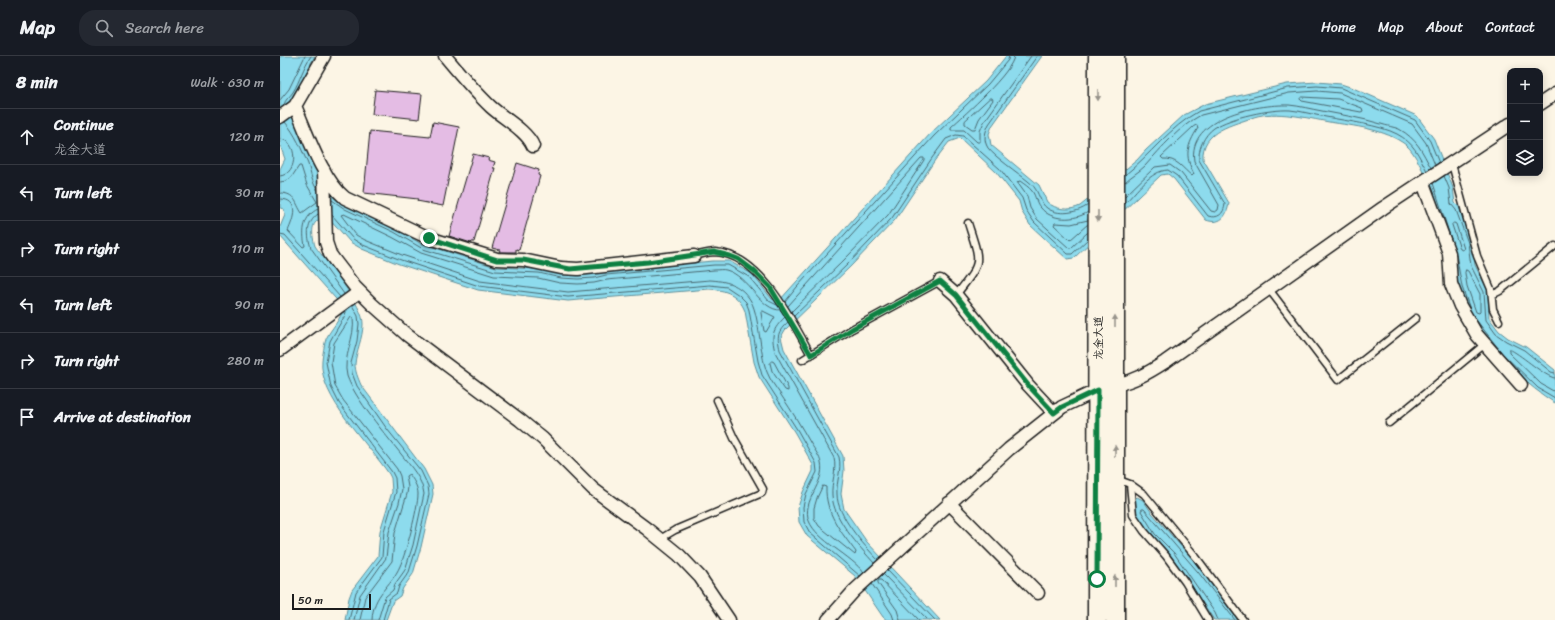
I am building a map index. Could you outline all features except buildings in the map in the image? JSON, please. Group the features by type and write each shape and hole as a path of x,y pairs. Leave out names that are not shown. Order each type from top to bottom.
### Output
{"main road":[{"name":"龙金大道","path":"1097,620 1098,56"},
{"name":"龙金大道","path":"1115,56 1115,385 1122,481 1115,620"}],"street":[{"path":"280,117 295,106 324,56"},
{"path":"446,56 491,107 528,138 533,146"},
{"path":"1543,102 1555,94"},
{"path":"295,106 324,170 334,187 345,198 429,238 488,258 523,260 561,268 578,269 694,256"},
{"path":"1115,385 1128,382 1145,375 1384,208 1507,126"},
{"path":"324,170 324,228 326,242 330,254 356,294 372,304 407,335 526,424 543,439 593,490 660,539 691,566 730,620"},
{"path":"1425,181 1449,253 1453,293 1477,335 1521,385"},
{"path":"940,281 956,295 1028,385 1054,413"},
{"path":"280,350 356,294"},
{"path":"828,620 854,591 1009,449 1062,407 1098,390"},
{"path":"949,503 1038,593"}],"lane":[{"path":"1452,164 1477,256 1492,295 1493,310 1499,321"},
{"path":"956,295 972,275 977,265 977,253 968,223"},
{"path":"1492,295 1500,291 1555,246"},
{"path":"694,256 714,252 730,256 738,259 763,279 777,298 811,355"},
{"path":"802,360 852,329 940,281"},
{"path":"1268,288 1338,380 1416,318"},
{"path":"1389,423 1485,344"},
{"path":"660,539 675,530 762,493 763,489 734,438 717,400"},
{"path":"1122,481 1133,515 1185,582 1208,620"},
{"path":"1122,481 1144,494 1196,557 1243,620"}],"water":[{"path":"280,56 315,56 288,104 292,117 295,120 330,194 347,205 396,229 420,243 496,267 539,269 562,274 578,275 593,274 605,271 713,261 729,261 752,274 772,299 779,301 931,133 986,81 1006,56 1042,56 992,126 989,134 991,145 1039,185 1047,202 1055,207 1063,209 1072,209 1080,206 1137,160 1184,115 1205,104 1287,84 1317,82 1341,84 1417,116 1434,139 1453,188 1455,203 1459,207 1472,242 1475,265 1488,291 1489,318 1499,331 1508,338 1526,347 1555,370 1555,403 1525,381 1499,354 1470,319 1465,309 1459,288 1446,232 1420,165 1406,145 1389,135 1359,127 1281,114 1262,115 1229,126 1220,130 1207,141 1203,159 1229,203 1227,212 1222,219 1219,221 1206,220 1174,179 1168,174 1161,175 1074,258 1067,259 1030,225 1022,212 1019,201 996,172 960,138 949,142 935,160 895,220 851,266 785,330 781,337 784,349 843,456 844,471 841,494 844,509 867,542 940,620 887,620 883,617 855,576 807,536 799,522 798,507 813,471 813,465 795,433 759,377 754,362 745,311 739,301 731,294 721,290 709,289 568,301 478,290 399,264 362,249 350,242 329,218 323,219 318,220 313,226 315,246 336,273 358,307 362,316 363,329 355,364 356,372 361,385 424,469 432,485 433,494 421,547 413,574 403,588 400,596 393,601 386,620 345,620 352,590 378,556 380,531 392,492 391,478 346,420 328,389 323,374 322,360 326,339 341,316 343,307 280,236 280,227 285,215 284,209 280,208 280,169 285,159 280,145"},
{"path":"1137,497 1143,500 1152,513 1201,569 1240,620 1214,620 1166,549 1143,524 1135,509 1134,500"}],"route":[{"path":"429,238 497,260 523,260 570,269 648,262 714,252 722,253 738,259 746,264 770,287 804,341 811,355 852,329 940,281 956,295 1028,385 1054,413 1062,407 1098,390 1097,579"}]}
